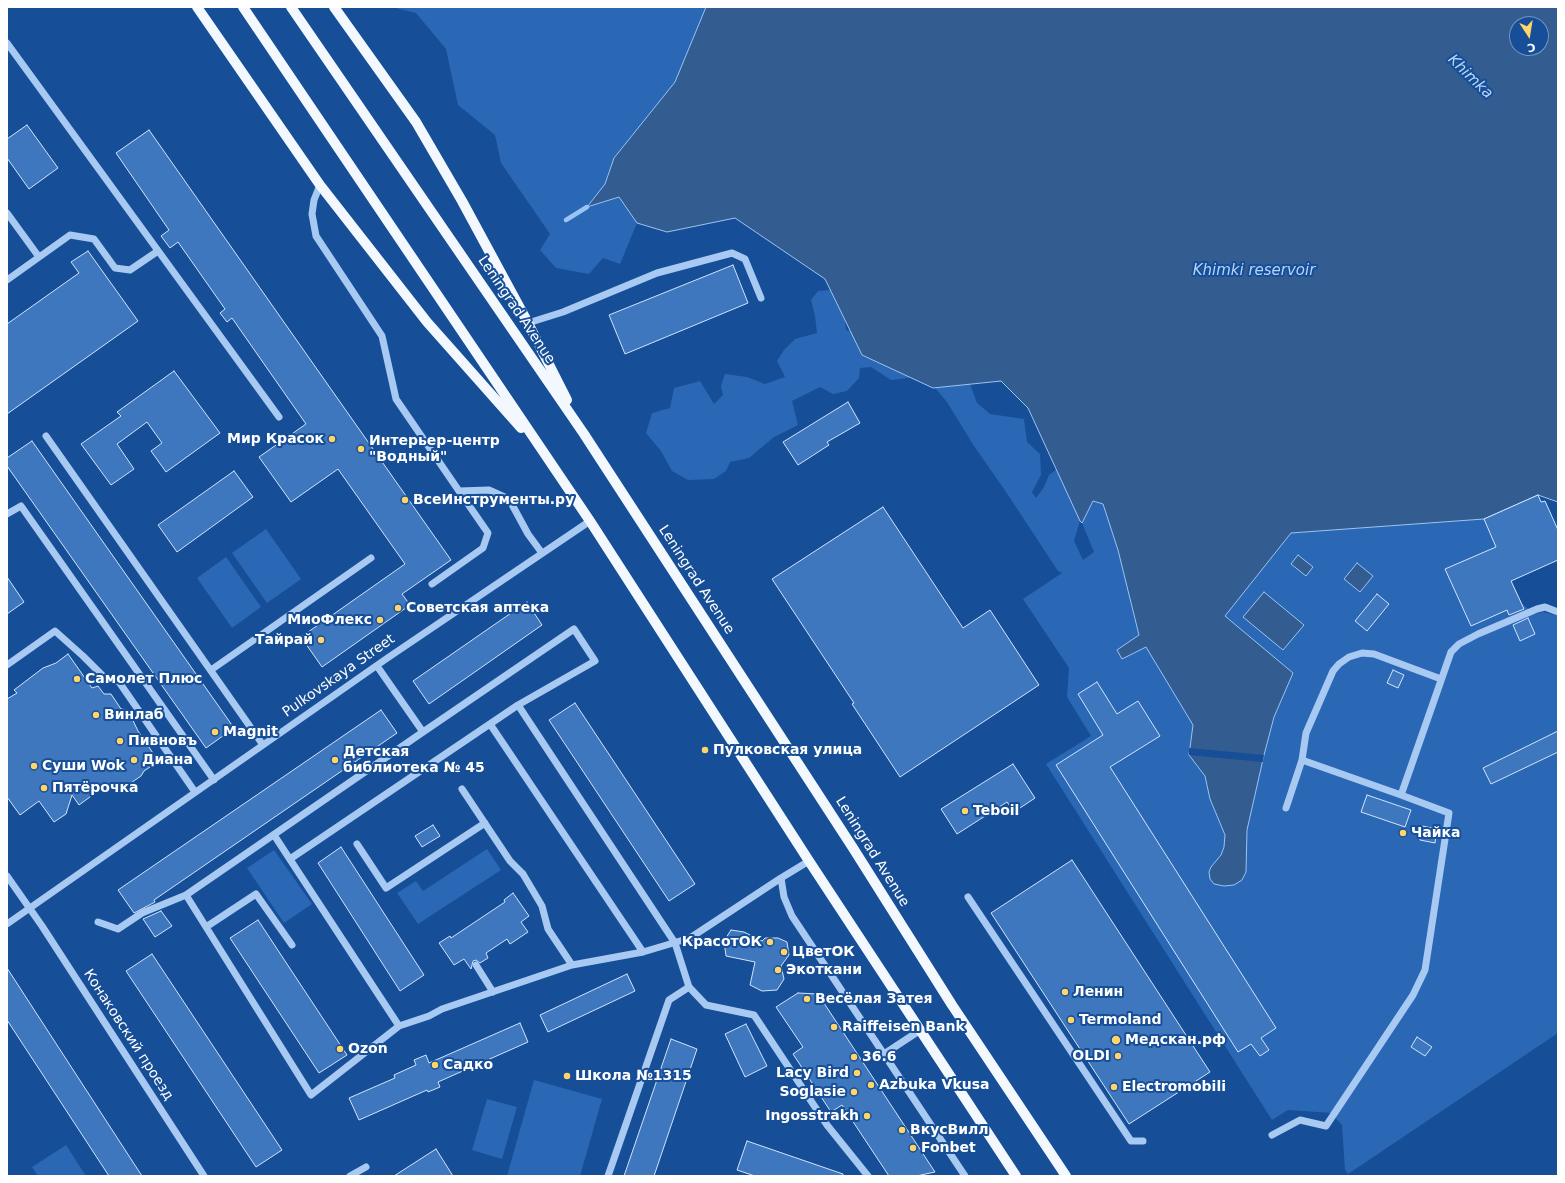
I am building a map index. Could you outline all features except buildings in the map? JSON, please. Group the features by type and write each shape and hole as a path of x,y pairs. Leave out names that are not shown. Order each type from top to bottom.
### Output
{"main road":[{"path":"197,7 320,185 427,322 548,458"},
{"path":"243,7 590,520 919,1031 1016,1176"},
{"name":"Leningrad Avenue","path":"291,7 584,434 853,848 952,1005 1066,1176"},
{"path":"334,7 416,122 462,201 528,324 584,434"}],"street":[{"path":"7,43 278,417"},
{"path":"320,185 314,200 312,214 316,236 382,336 396,399 488,533 483,548 432,584"},
{"path":"7,213 39,257"},
{"path":"7,280 70,235 94,239 114,268 130,270 158,250"},
{"path":"528,324 563,312 657,273 732,253 745,259 761,298"},
{"path":"46,436 263,745"},
{"path":"459,491 489,490 508,498 528,534 542,553"},
{"path":"7,514 21,506 214,780"},
{"name":"Pulkovskaya Street","path":"7,924 195,792 590,520"},
{"path":"211,670 371,558"},
{"path":"1401,795 1451,652 1460,644 1537,609 1546,607 1558,612"},
{"path":"98,922 118,929 142,913 186,895 574,629 595,661 518,705 290,859"},
{"path":"7,665 55,631 104,677 119,682 195,792"},
{"path":"1286,808 1302,760 1306,733 1333,671 1339,664 1349,657 1362,653 1374,654 1441,679"},
{"path":"377,666 423,732"},
{"path":"518,705 675,943 689,986 706,1005 754,1014 827,1125 868,1176"},
{"path":"490,724 643,952"},
{"path":"1272,1135 1300,1120 1326,1126 1413,995 1426,970 1449,813 1302,760"},
{"path":"462,789 510,862 523,874 542,906 548,929 572,965"},
{"path":"357,844 386,888 485,823"},
{"path":"274,835 399,1026"},
{"path":"186,895 311,1095 399,1026 429,1016 442,1009 572,965 643,952 690,938 780,878 809,861"},
{"name":"Конаковский проезд","path":"7,876 30,908 204,1176"},
{"path":"780,878 784,897 792,916 965,1176"},
{"path":"206,927 256,894 292,945"},
{"path":"968,898 1130,1141 1143,1141"},
{"path":"476,965 493,992"},
{"path":"608,1176 669,1000 689,986"},
{"path":"884,1054 919,1031"},
{"path":"350,1176 366,1167"}],"shaded area":[{"path":"392,7 706,7 675,82 614,158 605,184 587,206 619,197 637,223 620,264 603,258 589,274 556,268 540,250 550,234 501,163 495,135 458,105 446,49 416,13"},
{"name":"Чайка","path":"831,290 843,304 846,330 965,371 977,403 990,414 1024,419 1027,442 1040,454 1041,475 1032,492 1036,498 1044,487 1049,475 1061,466 1075,501 1080,521 1074,541 1083,560 1094,552 1082,523 1093,501 1103,504 1118,550 1139,635 1117,650 1122,659 1146,646 1193,725 1189,755 1205,776 1210,799 1225,835 1224,847 1221,855 1211,867 1209,872 1210,879 1224,886 1234,885 1242,880 1246,872 1247,830 1264,755 1274,717 1293,673 1224,616 1291,533 1484,519 1538,495 1541,502 1545,501 1558,530 1558,560 1512,581 1522,604 1535,614 1543,612 1558,616 1558,1033 1348,1174 1345,1170 1342,1125 1331,1113 1288,1110 1272,1120 1046,764 1091,736 1067,697 1069,668 1023,599 1062,573 1058,571 974,446 947,402 925,376 891,380 871,367 860,368 859,378 847,391 833,394 820,387 792,401 798,425 774,437 749,458 730,462 726,471 714,479 688,480 672,471 661,451 646,433 652,413 670,408 674,388 700,381 714,404 723,395 721,386 725,374 747,377 765,384 785,377 777,361 784,350 795,339 817,333 811,300 818,291"},
{"path":"266,529 301,579 267,603 232,553"},
{"path":"226,557 261,607 232,628 197,578"},
{"path":"487,849 501,870 418,924 397,893 416,881 423,891"},
{"path":"274,850 312,904 284,923 247,868"},
{"path":"534,1080 602,1099 580,1176 507,1176"},
{"path":"487,1099 517,1107 502,1159 472,1150"},
{"path":"66,1145 86,1176 38,1176 32,1167"}],"water":[{"name":"Khimki reservoir","path":"706,7 1558,7 1558,502 1538,495 1484,519 1291,533 1225,616 1293,673 1274,717 1264,755 1247,830 1246,872 1242,880 1234,885 1224,886 1214,884 1210,879 1209,872 1211,867 1221,855 1224,847 1225,835 1210,799 1205,776 1189,755 1193,725 1146,647 1122,659 1117,650 1139,635 1118,550 1103,504 1093,501 1082,523 1080,521 1028,408 1001,381 933,388 862,355 825,279 735,218 667,232 637,223 619,197 587,207 605,184 614,158 675,82"},
{"path":"1298,555 1313,567 1306,576 1291,564"},
{"path":"1357,563 1373,576 1360,592 1344,579"},
{"path":"1264,592 1304,625 1283,650 1243,617"}],"pier":[{"path":"1189,748 1264,755 1263,762 1189,755"}],"waterway":[{"path":"566,220 587,207"}],"place":[{"name":"Мир Красок","path":"332,439"},
{"name":"Интерьер-центр \"Водный\"","path":"361,449"},
{"name":"ВсеИнструменты.ру","path":"405,500"},
{"name":"Советская аптека","path":"398,608"},
{"name":"МиоФлекс","path":"380,620"},
{"name":"Тайрай","path":"321,640"},
{"name":"Самолет Плюс","path":"77,679"},
{"name":"Винлаб","path":"96,715"},
{"name":"Magnit","path":"215,732"},
{"name":"Пивновъ","path":"120,741"},
{"name":"Пулковская улица","path":"705,750"},
{"name":"Диана","path":"134,760"},
{"name":"Детская библиотека № 45","path":"335,760"},
{"name":"Суши Wok","path":"34,766"},
{"name":"Пятёрочка","path":"44,788"},
{"name":"Teboil","path":"965,811"},
{"name":"Чайка","path":"1403,833"},
{"name":"КрасотОК","path":"770,942"},
{"name":"ЦветОК","path":"784,952"},
{"name":"Экоткани","path":"778,970"},
{"name":"Ленин","path":"1065,992"},
{"name":"Весёлая Затея","path":"807,999"},
{"name":"Termoland","path":"1071,1020"},
{"name":"Raiffeisen Bank","path":"834,1027"},
{"name":"Медскан.рф","path":"1116,1040"},
{"name":"Ozon","path":"340,1049"},
{"name":"OLDI","path":"1118,1056"},
{"name":"36.6","path":"854,1057"},
{"name":"Садко","path":"435,1065"},
{"name":"Lacy Bird","path":"857,1073"},
{"name":"Школа №1315","path":"567,1076"},
{"name":"Azbuka Vkusa","path":"871,1085"},
{"name":"Electromobili","path":"1114,1087"},
{"name":"Soglasie","path":"854,1092"},
{"name":"Ingosstrakh","path":"867,1116"},
{"name":"ВкусВилл","path":"902,1130"},
{"name":"Fonbet","path":"913,1148"}],"water label":[{"name":"Khimka","path":"1470,77"}]}
